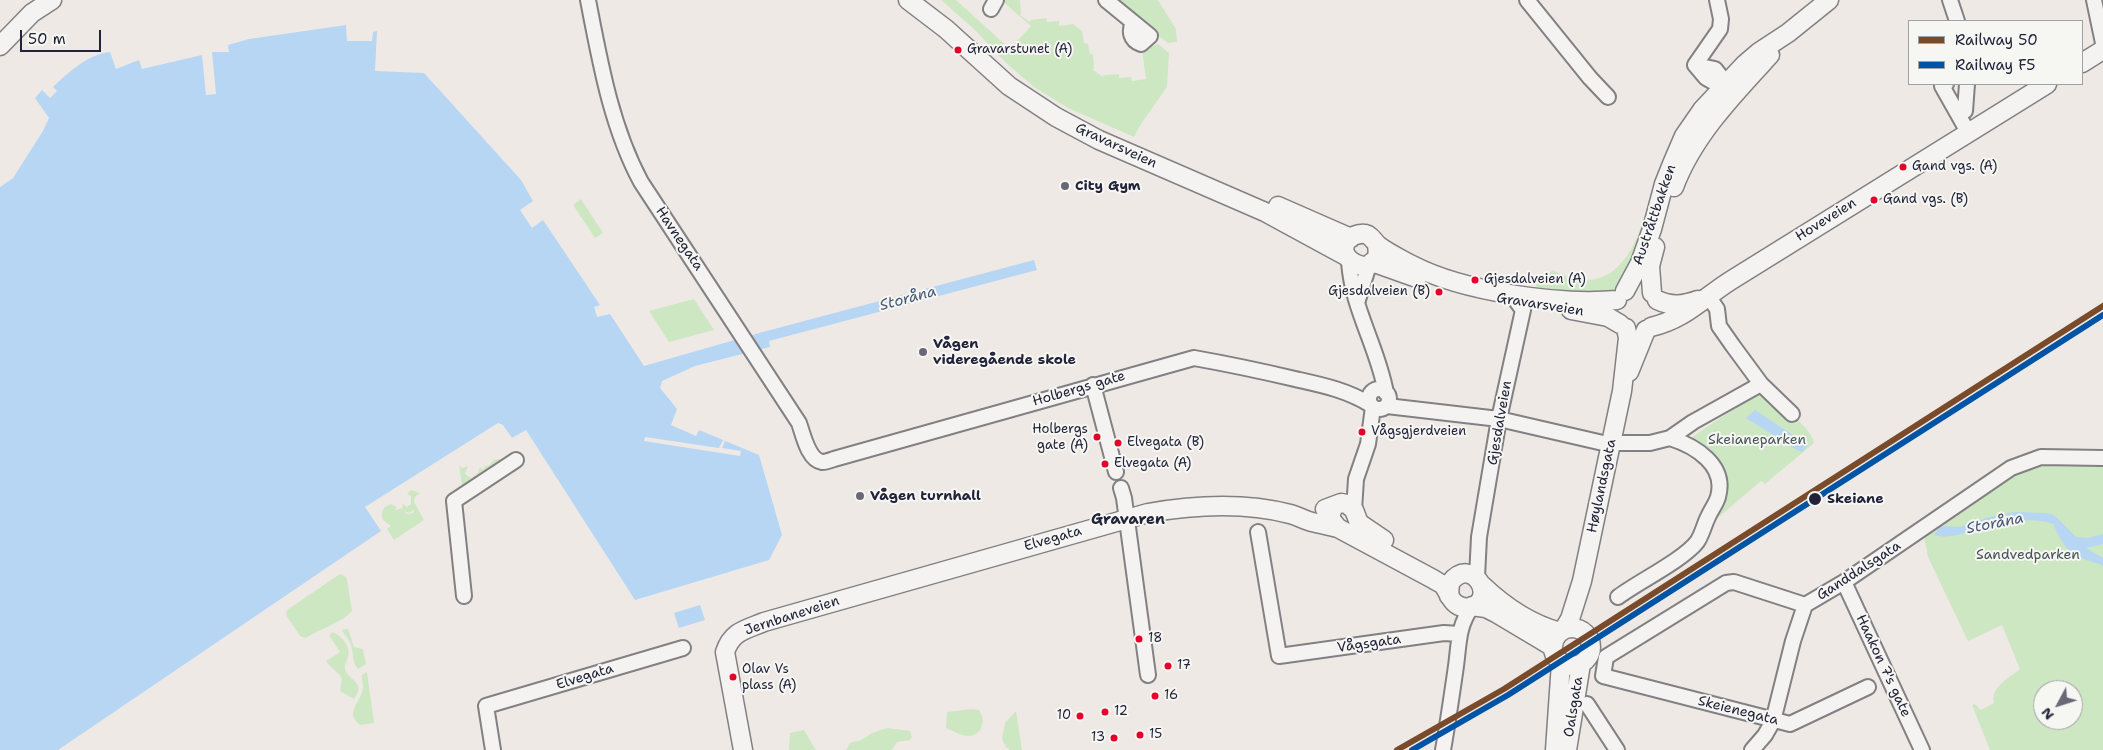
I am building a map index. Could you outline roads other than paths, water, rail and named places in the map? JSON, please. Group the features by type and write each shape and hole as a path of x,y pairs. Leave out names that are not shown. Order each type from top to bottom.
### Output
{"main road":[{"path":"0,29 30,0"},
{"path":"0,46 32,13 52,0"},
{"name":"Gravarsveien","path":"908,0 946,29 1009,86 1056,117 1099,140 1265,212 1348,258"},
{"name":"Gravarsveien","path":"930,0 961,28 1000,68 1029,92 1064,115 1103,135 1238,187 1351,238"},
{"name":"Austråttbakken","path":"1621,296 1640,263 1652,229 1664,184 1684,136 1702,110 1727,88 1759,52 1788,33 1828,0"},
{"path":"2083,62 2103,50"},
{"name":"Hoveveien","path":"1649,328 1665,324 1688,312 1708,296 1810,230 2045,85"},
{"name":"Austråttbakken","path":"1654,296 1650,266 1676,184 1727,88"},
{"path":"1357,235 1367,235 1377,245 1377,256 1371,264 1358,266 1348,258 1346,245 1351,238 1357,235"},
{"name":"Gravarsveien","path":"1377,245 1427,272 1478,287 1575,302 1621,296"},
{"name":"Gravarsveien","path":"1371,264 1519,309 1586,312 1608,318 1623,326"},
{"path":"1634,288 1643,288 1654,296 1659,310 1657,319 1649,328 1636,332 1623,326 1615,308 1621,296 1634,288"},
{"name":"Hoveveien","path":"1654,296 1666,304 1685,305 1708,296"},
{"name":"Høylandsgata","path":"1622,391 1628,338 1623,326"},
{"name":"Høylandsgata","path":"1559,636 1570,619 1582,580 1607,443 1622,391 1649,328"},
{"path":"1354,513 1352,524 1339,528 1330,518 1332,510 1336,505 1347,504 1354,513 1360,523 1375,535 1439,569 1470,578 1499,601 1559,636"},
{"name":"Elvegata","path":"1290,514 1312,512 1336,505"},
{"name":"Elvegata","path":"849,597 1148,513 1177,508 1223,506 1247,507 1290,514 1312,522 1339,528 1433,578 1443,586 1450,596"},
{"path":"1470,578 1450,583 1450,596 1455,604 1463,607 1486,608 1559,636 1577,628 1588,635 1592,650 1587,660 1572,666 1561,663 1555,656 1559,636"},
{"path":"1470,578 1481,598 1472,606"},
{"name":"Høylandsgata","path":"1582,580 1582,621 1588,635"},
{"name":"Jernbaneveien","path":"743,750 725,663 725,652 731,638 737,633 764,622 849,597"},
{"name":"Oalsgata","path":"1555,750 1561,663"},
{"name":"Oalsgata","path":"1567,750 1581,664"}],"street":[{"name":"Havnegata","path":"588,0 617,129 625,150 641,182 799,423 811,454 815,459"},
{"path":"1106,0 1150,36"},
{"path":"1527,0 1590,78 1608,97"},
{"path":"1716,0 1721,19 1720,29 1695,65 1715,69 1727,88"},
{"path":"1950,0 1957,20"},
{"path":"2094,0 2103,43"},
{"path":"1944,85 1942,86 1968,132"},
{"path":"1965,111 1967,85"},
{"path":"1348,258 1350,281 1357,304 1382,367 1380,399 1356,479 1354,513"},
{"path":"1357,304 1371,264"},
{"path":"1708,296 1717,309 1719,326 1761,384 1792,414"},
{"name":"Gjesdalveien","path":"1470,578 1478,546 1519,309"},
{"name":"Holbergs gate","path":"815,459 823,462 1194,358 1249,368 1344,391 1356,396 1380,399"},
{"path":"1380,399 1410,408 1500,420 1607,443 1650,443 1670,438 1693,422 1761,384"},
{"path":"1093,385 1116,472"},
{"path":"1618,597 1681,556 1696,542 1718,497 1718,478 1708,458 1689,444 1670,438"},
{"name":"Ganddalsgata","path":"1603,676 1606,657 1726,583 1734,582 1805,605 1844,582 1998,476 2026,462 2041,458 2103,458"},
{"path":"464,596 454,502 516,460"},
{"path":"1336,505 1356,479"},
{"path":"1120,488 1127,519 1148,675"},
{"name":"Vågsgata","path":"1258,532 1279,656 1444,633 1459,634"},
{"name":"Haakon 7's gate","path":"1844,582 1922,750"},
{"path":"1450,596 1459,634"},
{"path":"1752,750 1765,735 1773,721 1793,641 1805,605"},
{"path":"1443,750 1457,663 1459,634 1467,613 1472,606"},
{"name":"Elvegata","path":"493,750 486,706 683,648"},
{"name":"Skeienegata","path":"1603,676 1790,724 1868,686"},
{"path":"1586,704 1617,750"}],"water":[{"name":"Storåna","path":"346,25 347,41 372,41 373,32 377,31 375,71 424,73 521,180 533,201 520,210 532,228 543,220 600,305 594,307 597,317 610,314 644,366 759,333 1034,260 1037,270 769,341 770,347 695,366 662,381 660,388 677,409 671,425 696,436 699,430 759,455 782,535 769,560 635,600 526,430 512,438 503,425 498,423 365,507 381,531 58,750 0,750 0,187 13,178 43,131 49,118 35,98 42,90 50,98 57,91 53,87 72,70 94,56 110,52 116,69 139,60 142,69 202,55 206,95 216,94 212,52 229,52 228,45 249,39"},
{"path":"1755,410 1808,445 1802,452 1797,450 1746,418"},
{"name":"Storåna","path":"2015,512 2054,515 2076,537 2088,538 2103,534 2103,544 2086,548 2103,558 2103,566 2073,554 2061,540 2053,524 2044,521 2014,521 1955,536 1934,535 1943,526 1959,527 1993,516"},
{"path":"700,605 705,620 679,628 674,613"}],"rail line":[{"name":"50","path":"1397,750 1504,689 2103,306"},
{"name":"F5","path":"1412,750 1508,695 2103,315"}],"place":[{"name":"Gravarstunet (A)","path":"958,50"},
{"name":"Gand vgs. (A)","path":"1903,167"},
{"name":"City Gym","path":"1065,186"},
{"name":"Gand vgs. (B)","path":"1874,200"},
{"name":"Gjesdalveien (A)","path":"1475,280"},
{"name":"Gjesdalveien (B)","path":"1439,292"},
{"name":"Vågen videregående skole","path":"923,352"},
{"name":"Vågsgjerdveien","path":"1362,432"},
{"name":"Holbergs gate (A)","path":"1097,437"},
{"name":"Elvegata (B)","path":"1118,443"},
{"name":"Elvegata (A)","path":"1105,464"},
{"name":"Vågen turnhall","path":"860,496"},
{"name":"Skeiane","path":"1815,499"},
{"name":"18","path":"1139,639"},
{"name":"17","path":"1168,666"},
{"name":"Olav Vs plass (A)","path":"733,677"},
{"name":"16","path":"1155,696"},
{"name":"12","path":"1105,712"},
{"name":"10","path":"1080,716"},
{"name":"15","path":"1140,735"},
{"name":"13","path":"1114,738"}],"district":[{"name":"Gravaren","path":"1128,520"}],"park label":[{"name":"Skeianeparken","path":"1757,440"},
{"name":"Sandvedparken","path":"2028,555"}]}
